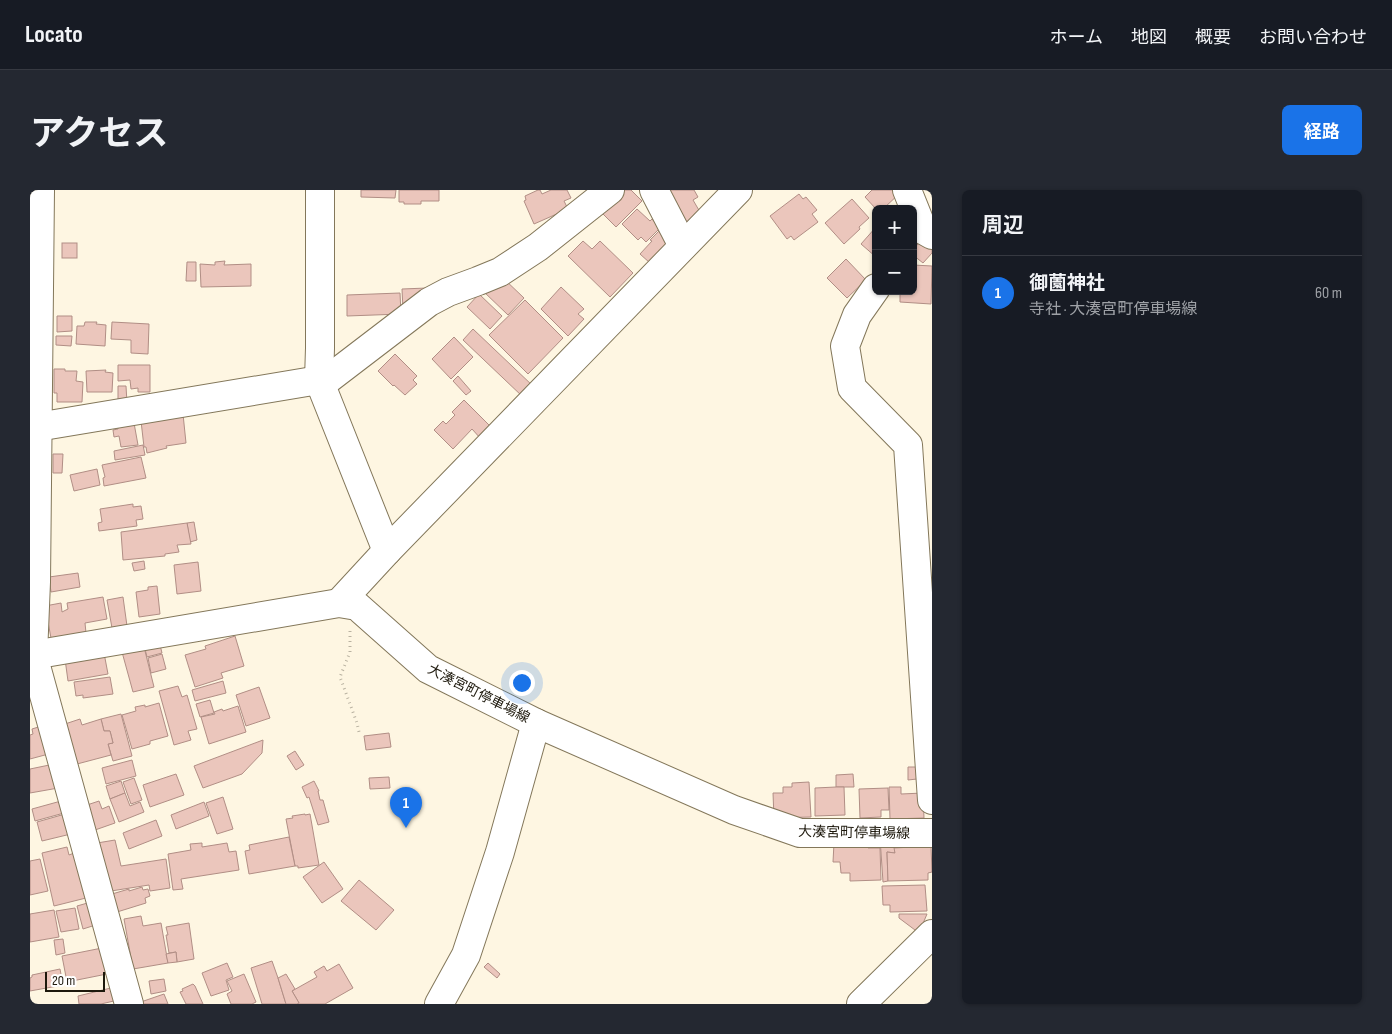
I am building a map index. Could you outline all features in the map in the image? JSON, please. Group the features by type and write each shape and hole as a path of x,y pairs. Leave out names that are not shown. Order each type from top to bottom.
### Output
{"street":[{"path":"40,190 35,274 36,582 32,656 129,1004"},
{"path":"320,190 319,380 387,551"},
{"path":"35,444 319,380 327,380 429,302 448,292 500,272 538,247 610,190"},
{"path":"654,190 683,246"},
{"path":"907,190 923,236"},
{"path":"32,656 342,603 387,551 683,246 733,191"},
{"path":"872,294 857,315 845,346 852,388 908,444 923,530 932,800"},
{"name":"大湊宮町停車場線","path":"342,603 357,606 428,669 536,723 734,810 800,833 932,833"},
{"path":"439,1004 466,955 500,852 536,723"},
{"path":"861,1004 932,934"}],"path":[{"path":"342,603 351,634 350,652 340,677 359,732"}],"building":[{"path":"361,190 396,190 395,198 361,197"},
{"path":"399,190 439,190 439,201 421,201 421,204 404,204 404,202 399,202"},
{"path":"538,190 542,194 551,190 567,190 571,198 564,201 568,209 534,224 524,201 526,200 525,196"},
{"path":"623,190 631,190 642,201 616,227 601,212"},
{"path":"665,190 694,190 698,197 693,200 700,212 683,229"},
{"path":"872,190 899,190 901,192 887,205 872,205 865,197"},
{"path":"799,194 803,199 806,197 817,210 812,214 818,222 794,240 791,236 787,239 770,216"},
{"path":"852,199 869,218 844,244 825,223"},
{"path":"637,209 650,221 652,219 660,228 646,242 641,237 638,240 622,224"},
{"path":"659,231 670,242 650,263 640,254"},
{"path":"872,232 872,254 861,244"},
{"path":"925,235 932,240 932,253 923,263 917,258 917,245"},
{"path":"583,241 592,249 600,241 633,273 610,297 568,256"},
{"path":"62,243 77,243 77,258 62,258"},
{"path":"846,259 866,280 847,298 827,278"},
{"path":"225,261 224,265 251,264 251,286 201,287 200,264 215,265 215,262"},
{"path":"187,262 196,262 196,281 186,281"},
{"path":"917,265 932,266 931,304 900,302 900,295 917,295"},
{"path":"502,277 524,298 508,315 483,291"},
{"path":"561,287 584,309 578,314 584,319 568,336 541,309"},
{"path":"427,288 403,310 402,289"},
{"path":"400,293 401,314 347,316 347,295"},
{"path":"479,294 502,316 490,329 467,307"},
{"path":"525,300 563,338 528,374 489,335"},
{"path":"57,316 72,316 72,331 57,332"},
{"path":"85,322 97,322 96,324 106,325 105,346 76,344 77,326 84,326"},
{"path":"112,322 149,324 148,354 131,353 131,340 111,339"},
{"path":"473,329 533,386 523,397 463,340"},
{"path":"56,336 72,336 71,346 56,345"},
{"path":"454,337 473,357 451,379 432,359"},
{"path":"395,354 417,376 413,380 417,384 405,395 378,371"},
{"path":"118,365 150,365 150,392 138,392 138,388 131,389 130,380 118,381"},
{"path":"54,369 77,371 76,381 83,382 82,402 57,402 57,393 54,393"},
{"path":"106,370 105,372 113,373 112,392 87,392 86,371"},
{"path":"458,376 471,391 466,395 453,381"},
{"path":"118,386 126,386 127,403 118,403"},
{"path":"464,400 492,428 481,439 472,429 453,449 434,430 443,421 446,424 455,415 452,412"},
{"path":"183,414 186,443 166,446 167,448 147,453 146,447 144,447 141,421"},
{"path":"134,423 138,445 121,447 119,436 114,437 113,430 118,429 118,425"},
{"path":"143,445 145,455 115,460 114,451"},
{"path":"53,454 63,454 62,473 53,473"},
{"path":"141,457 146,478 104,486 103,478 105,477 102,465"},
{"path":"97,469 100,485 74,491 70,475"},
{"path":"133,504 133,507 141,506 143,519 136,520 137,526 99,531 98,523 102,522 100,509"},
{"path":"194,522 197,540 190,542 187,523"},
{"path":"187,523 191,544 177,545 179,552 165,554 165,556 123,560 121,532"},
{"path":"144,561 145,569 134,571 132,563"},
{"path":"198,562 201,591 177,594 174,565"},
{"path":"78,573 80,587 51,592 49,577"},
{"path":"157,586 160,614 139,617 136,592 148,590 148,587"},
{"path":"103,597 107,619 85,623 86,633 51,638 45,606 61,603 62,612 68,609 67,603"},
{"path":"123,597 127,626 112,628 107,600"},
{"path":"235,636 244,666 221,673 223,678 195,687 185,655 206,649 205,646"},
{"path":"160,645 162,653 147,657 145,649"},
{"path":"144,647 154,687 133,692 122,652"},
{"path":"104,653 108,674 68,681 65,659"},
{"path":"162,654 166,669 151,673 148,658"},
{"path":"110,677 113,694 83,698 83,695 76,696 74,682"},
{"path":"223,681 226,693 195,701 192,690"},
{"path":"178,686 182,697 187,695 197,729 188,731 191,740 174,745 159,691"},
{"path":"259,687 270,718 246,726 236,695"},
{"path":"210,700 214,713 200,717 196,704"},
{"path":"159,703 168,736 132,749 122,715 136,711 135,707 145,705 145,707"},
{"path":"238,706 246,732 209,744 201,717 215,714 214,712 222,709 223,711"},
{"path":"121,714 132,756 113,761 108,744 113,743 110,731 104,731 101,719"},
{"path":"80,719 82,725 101,719 104,731 110,731 113,743 108,744 111,755 77,764 65,724"},
{"path":"48,724 56,752 30,759 30,735 33,734 32,729"},
{"path":"389,733 391,747 366,750 364,736"},
{"path":"263,740 262,753 242,774 203,788 194,766"},
{"path":"295,751 304,765 296,770 287,756"},
{"path":"132,760 136,776 106,784 102,768"},
{"path":"59,763 64,787 30,793 30,769"},
{"path":"908,767 925,767 926,778 908,780"},
{"path":"176,774 184,795 150,807 143,785"},
{"path":"853,774 854,787 836,787 836,775"},
{"path":"389,777 390,788 370,789 369,778"},
{"path":"134,778 142,800 131,804 123,782"},
{"path":"121,781 125,793 110,799 106,786"},
{"path":"314,781 319,791 320,800 323,800 329,822 318,825 309,797 307,798 302,787"},
{"path":"809,782 811,817 774,818 773,793 783,793 783,787 792,787 792,783"},
{"path":"844,787 845,815 815,816 815,788"},
{"path":"889,787 901,787 901,794 923,793 924,818 890,819"},
{"path":"888,788 889,810 881,810 881,817 860,818 859,789"},
{"path":"125,793 130,806 140,802 144,812 119,822 110,799"},
{"path":"223,797 233,829 217,834 206,803"},
{"path":"61,801 64,813 35,821 32,809"},
{"path":"99,801 102,809 109,806 115,823 95,830 87,805"},
{"path":"204,802 209,816 176,829 171,815"},
{"path":"65,814 75,833 42,841 37,822"},
{"path":"310,814 319,865 298,868 298,866 295,866 286,819"},
{"path":"156,820 162,836 129,849 123,833"},
{"path":"289,837 295,866 249,874 245,851 250,850 249,845"},
{"path":"895,837 895,853 887,852 888,881 883,882 880,838"},
{"path":"115,840 121,866 166,859 170,888 150,891 149,885 111,891 97,843"},
{"path":"868,842 868,848 880,848 881,880 850,881 850,873 841,873 840,862 833,862 834,843"},
{"path":"202,843 202,847 227,843 229,852 236,851 239,870 181,879 183,889 173,890 168,854 191,850 190,844"},
{"path":"931,846 932,872 928,873 928,880 888,881 887,852 895,853 894,848"},
{"path":"67,847 69,855 74,853 77,868 88,866 94,896 54,906 42,853"},
{"path":"40,859 48,891 30,895 30,861"},
{"path":"324,862 343,889 322,903 303,877"},
{"path":"359,880 394,910 376,930 341,901"},
{"path":"925,885 927,911 890,912 890,905 883,905 882,886"},
{"path":"142,887 143,890 148,889 150,896 145,898 146,903 117,912 112,894"},
{"path":"98,900 105,922 83,929 77,906"},
{"path":"75,908 79,929 61,932 56,911"},
{"path":"54,910 59,937 30,942 30,914"},
{"path":"899,914 927,914 919,933 899,918"},
{"path":"141,916 143,926 161,923 168,963 133,969 124,919"},
{"path":"189,923 194,959 177,962 176,952 169,953 166,927"},
{"path":"63,939 65,953 56,955 54,940"},
{"path":"107,947 112,973 67,982 62,956"},
{"path":"176,952 177,962 168,963 166,954"},
{"path":"272,961 286,1004 262,1004 251,968"},
{"path":"227,963 233,977 226,980 229,990 211,996 202,973"},
{"path":"488,963 500,974 497,978 484,967"},
{"path":"339,964 353,988 325,1004 297,1004 299,1003 292,991 317,977 314,972 324,966 327,971"},
{"path":"60,969 63,985 30,991 30,978 32,975"},
{"path":"244,974 256,1002 252,1004 231,1004 227,994 232,991 227,981"},
{"path":"286,974 295,989 292,991 299,1003 297,1004 286,1004 278,978"},
{"path":"164,979 166,991 151,994 149,981"},
{"path":"193,984 203,1004 186,1004 180,992 183,991 182,989"},
{"path":"115,987 118,1000 101,1004 79,1004 78,996"},
{"path":"164,994 168,1004 135,1004"}],"place":[{"name":"御薗神社","path":"406,828"}]}
